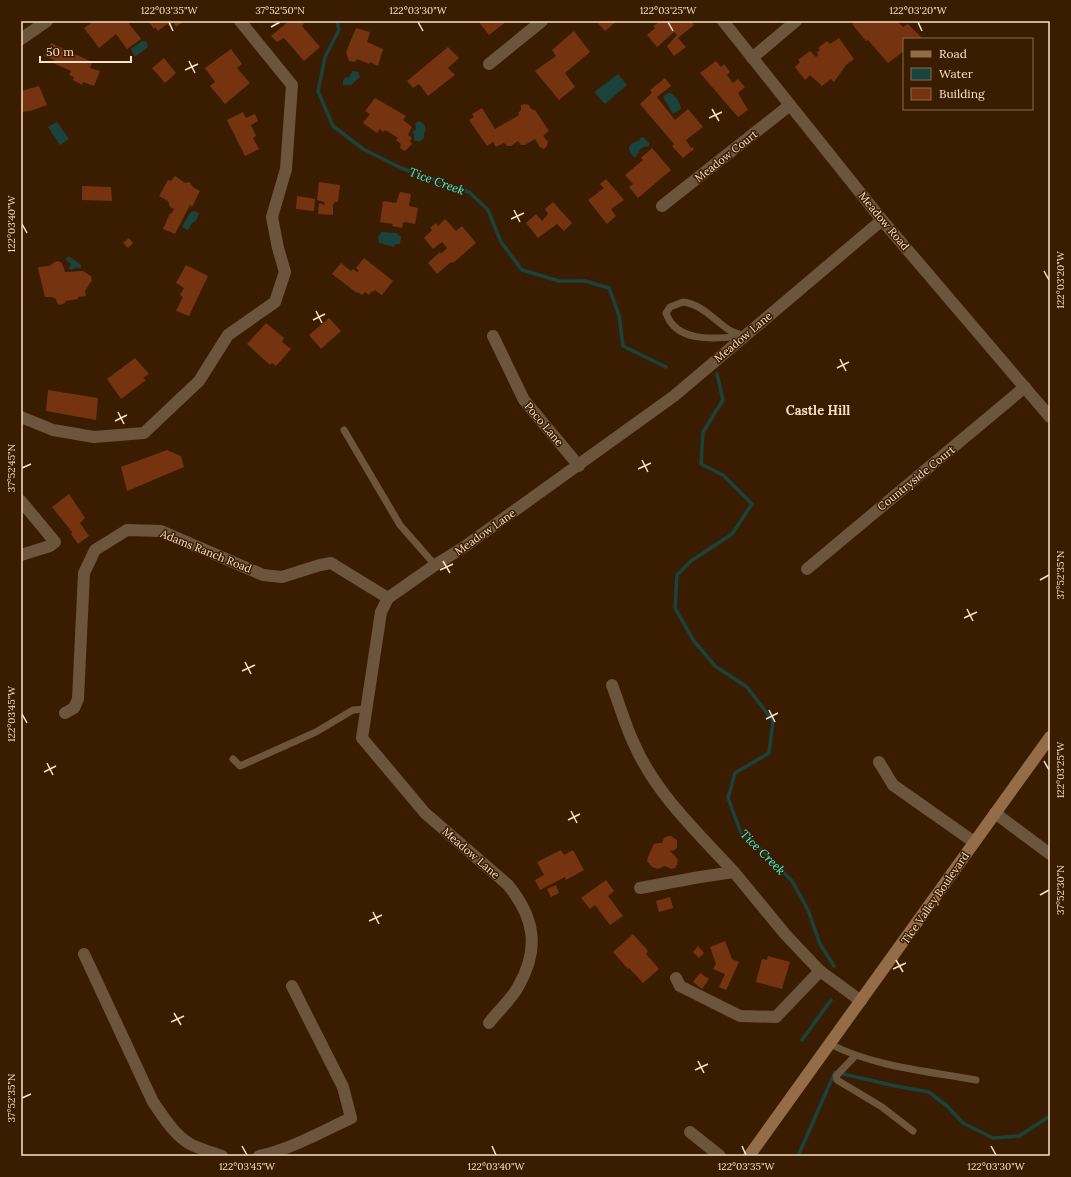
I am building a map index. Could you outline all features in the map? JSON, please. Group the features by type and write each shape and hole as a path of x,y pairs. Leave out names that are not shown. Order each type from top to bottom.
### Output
{"street":[{"path":"21,417 53,430 94,437 144,433 199,381 228,335 275,302 285,272 278,248 272,217 286,169 292,85 240,21"},
{"path":"488,64 542,21"},
{"name":"Meadow Road","path":"723,21 882,220 1050,418"},
{"path":"752,58 796,21"},
{"path":"21,39 41,23"},
{"name":"Meadow Court","path":"662,206 790,105"},
{"name":"Meadow Lane","path":"489,1023 518,988 531,953 532,933 526,913 516,895 508,885 425,813 362,738 381,612 388,598 435,565 464,547 674,396 882,220"},
{"name":"Poco Lane","path":"493,336 524,400 578,466"},
{"name":"Countryside Court","path":"807,569 1025,387"},
{"path":"21,501 55,542 50,546 21,555"},
{"name":"Adams Ranch Road","path":"65,712 74,708 78,699 84,573 94,550 127,530 161,531 263,575 282,577 331,563 388,598"},
{"path":"612,685 636,748 660,788 676,810 734,872 785,934 820,972 861,1001"},
{"name":"Tice Valley Boulevard","path":"749,1156 1050,737"},
{"path":"880,762 893,785 974,842"},
{"path":"995,813 1050,854"},
{"path":"640,888 734,872"},
{"path":"84,954 153,1102 176,1132 189,1143 222,1156"},
{"path":"676,978 680,986 740,1016 776,1017 820,972"},
{"path":"259,1156 305,1139 350,1118 343,1087 292,986"},
{"path":"690,1132 720,1156"}],"lane":[{"path":"683,302 691,303 703,309 731,331 745,336 717,338 688,335 677,330 668,320 666,314 670,307 676,304 683,302"},
{"path":"344,430 400,525 435,565"},
{"path":"233,760 240,766 316,732 353,710 366,709"},
{"path":"830,1044 855,1056 872,1061 976,1080"},
{"path":"855,1056 836,1076 837,1080 882,1107 914,1131"}],"water":[{"path":"142,41 147,42 148,47 134,56 131,49"},
{"path":"353,71 358,72 360,77 351,85 343,85 343,80 346,77 348,78"},
{"path":"618,74 627,85 605,104 594,92"},
{"path":"668,93 672,94 676,98 681,109 673,114 663,97"},
{"path":"419,121 424,124 426,130 424,133 424,138 419,142 414,140 414,135 412,132 416,129 415,125"},
{"path":"57,122 69,139 60,145 48,127"},
{"path":"643,137 649,143 649,146 641,148 636,157 634,157 629,148 631,144"},
{"path":"194,211 199,213 196,221 193,222 188,230 182,227 190,213"},
{"path":"382,232 396,233 401,236 400,244 396,244 394,247 379,243 378,236"},
{"path":"67,257 70,257 81,265 81,268 71,270 69,268 71,264 66,260"}],"building":[{"path":"94,21 127,21 141,39 127,49 116,34 99,48 84,28"},
{"path":"148,21 184,21 176,27 173,22 169,26 167,24 158,31 155,27 154,29"},
{"path":"289,21 303,21 304,23 302,26 320,47 304,61 284,38 277,42 271,36"},
{"path":"478,21 507,21 489,35"},
{"path":"596,21 617,21 605,31"},
{"path":"661,21 691,21 694,25 678,38 686,47 674,56 667,46 677,35 674,32 657,47 647,35 655,28 653,26"},
{"path":"855,21 897,21 903,27 908,24 922,38 903,38 903,52 888,63 868,40 866,41 852,24"},
{"path":"356,28 370,32 367,42 383,49 378,66 370,62 369,64 357,59 355,62 349,61 346,52"},
{"path":"574,31 590,52 565,73 575,87 559,100 535,71 556,56 552,50"},
{"path":"839,38 854,59 846,65 834,82 831,79 822,86 810,75 805,80 795,67 800,62 798,60 810,51 816,57 818,55 817,52 820,50 818,48 827,41 830,44"},
{"path":"51,43 92,62 90,68 100,71 94,86 83,82 82,85 73,80 74,77 69,75 71,71 53,63 54,60 44,56"},
{"path":"448,47 459,58 448,68 455,75 428,96 419,84 413,88 407,81"},
{"path":"231,49 242,64 237,68 250,83 225,104 210,86 215,82 205,68"},
{"path":"164,58 176,73 165,83 152,68"},
{"path":"716,61 721,67 724,64 730,72 727,75 733,83 738,79 745,87 738,93 748,110 738,117 700,73"},
{"path":"665,78 671,86 657,97 675,120 688,109 703,127 686,140 691,148 693,147 694,149 683,158 672,146 674,144 640,104 652,93 650,90"},
{"path":"39,86 47,105 30,111 21,112 21,91"},
{"path":"375,98 406,116 403,120 412,127 408,135 412,138 410,141 412,144 405,151 400,148 401,144 396,140 398,138 385,130 383,132 380,129 377,133 363,123 370,114 365,111"},
{"path":"521,105 529,105 531,109 535,110 549,131 543,136 548,142 544,149 540,147 535,139 525,145 521,145 518,141 511,146 507,146 504,143 496,147 493,142 487,146 469,120 474,117 472,114 482,108 495,129 519,115 518,113 521,110"},
{"path":"243,112 246,118 255,114 258,121 251,125 256,136 253,138 259,149 245,156 227,120"},
{"path":"652,148 671,170 638,198 629,187 633,184 625,175 643,160 641,158"},
{"path":"175,176 185,183 189,182 193,187 200,191 192,207 190,205 175,234 163,229 170,213 171,214 174,209 170,207 168,201 159,196 168,180 171,181"},
{"path":"606,179 624,200 611,209 616,216 607,224 588,200 604,188 600,184"},
{"path":"319,182 340,185 338,202 335,202 333,205 333,215 318,214 319,203 325,205 324,202 317,200"},
{"path":"82,186 111,187 112,201 82,200"},
{"path":"400,192 411,194 409,206 418,208 415,224 405,222 403,223 402,228 392,226 393,224 380,222 383,201 396,203"},
{"path":"297,196 315,199 314,211 296,209"},
{"path":"553,202 572,223 564,231 557,224 538,238 526,223 536,214 542,221 548,214 545,209"},
{"path":"445,219 456,231 462,226 476,243 453,263 451,262 437,274 428,263 447,248 442,242 433,249 424,238 432,230 430,228 436,223 438,226"},
{"path":"129,238 133,243 128,248 123,243"},
{"path":"364,258 393,281 382,295 375,290 369,295 365,292 362,295 358,292 357,293 332,274 341,263 351,271 353,269 357,272 359,271 356,268"},
{"path":"58,261 62,263 65,272 83,271 91,276 92,280 85,291 86,296 66,301 60,305 57,303 56,299 45,297 38,268 49,266"},
{"path":"186,265 208,276 189,316 176,311 183,297 180,295 184,288 176,283"},
{"path":"329,318 341,331 321,349 309,335"},
{"path":"266,323 284,338 282,342 291,349 276,366 272,363 270,365 247,344"},
{"path":"135,358 149,374 143,378 146,380 121,399 107,379"},
{"path":"48,390 98,398 96,420 46,411"},
{"path":"167,450 181,456 184,467 127,491 121,467"},
{"path":"69,494 85,518 80,523 89,536 78,544 71,534 72,532 52,507"},
{"path":"671,836 677,840 677,847 675,850 670,851 678,860 675,868 671,869 665,866 658,869 652,867 647,861 654,844 662,843 664,838"},
{"path":"561,850 564,855 573,850 584,870 566,880 565,877 540,890 535,880 544,875 537,862"},
{"path":"606,880 614,891 608,896 623,916 610,925 595,905 590,909 581,898"},
{"path":"556,885 559,893 551,897 547,889"},
{"path":"670,897 673,908 659,912 656,901"},
{"path":"633,934 648,951 646,954 659,969 643,983 613,952"},
{"path":"725,941 732,959 739,962 726,990 719,987 725,974 713,969 716,964 710,947"},
{"path":"698,946 704,953 699,958 693,952"},
{"path":"768,956 790,962 782,989 756,982 762,959 767,960"},
{"path":"700,973 709,979 702,989 693,982"}],"waterway":[{"name":"Tice Creek","path":"337,21 339,30 325,57 318,91 333,126 363,149 401,168 469,192 488,210 501,242 522,270 559,281 585,281 609,288 619,315 623,346 666,367"},
{"name":"Tice Creek","path":"717,374 723,400 703,432 701,464 723,475 752,504 732,534 691,561 677,575 675,608 694,641 715,666 747,687 773,721 769,753 735,773 728,798 741,833 766,854 792,881 808,910 820,944 834,966"},
{"name":"Tice Creek","path":"802,1040 831,1000"},
{"path":"798,1156 835,1072 895,1086 929,1092 947,1106 963,1123 993,1138 1019,1136 1050,1116"}],"district":[{"name":"Castle Hill","path":"818,410"}]}
